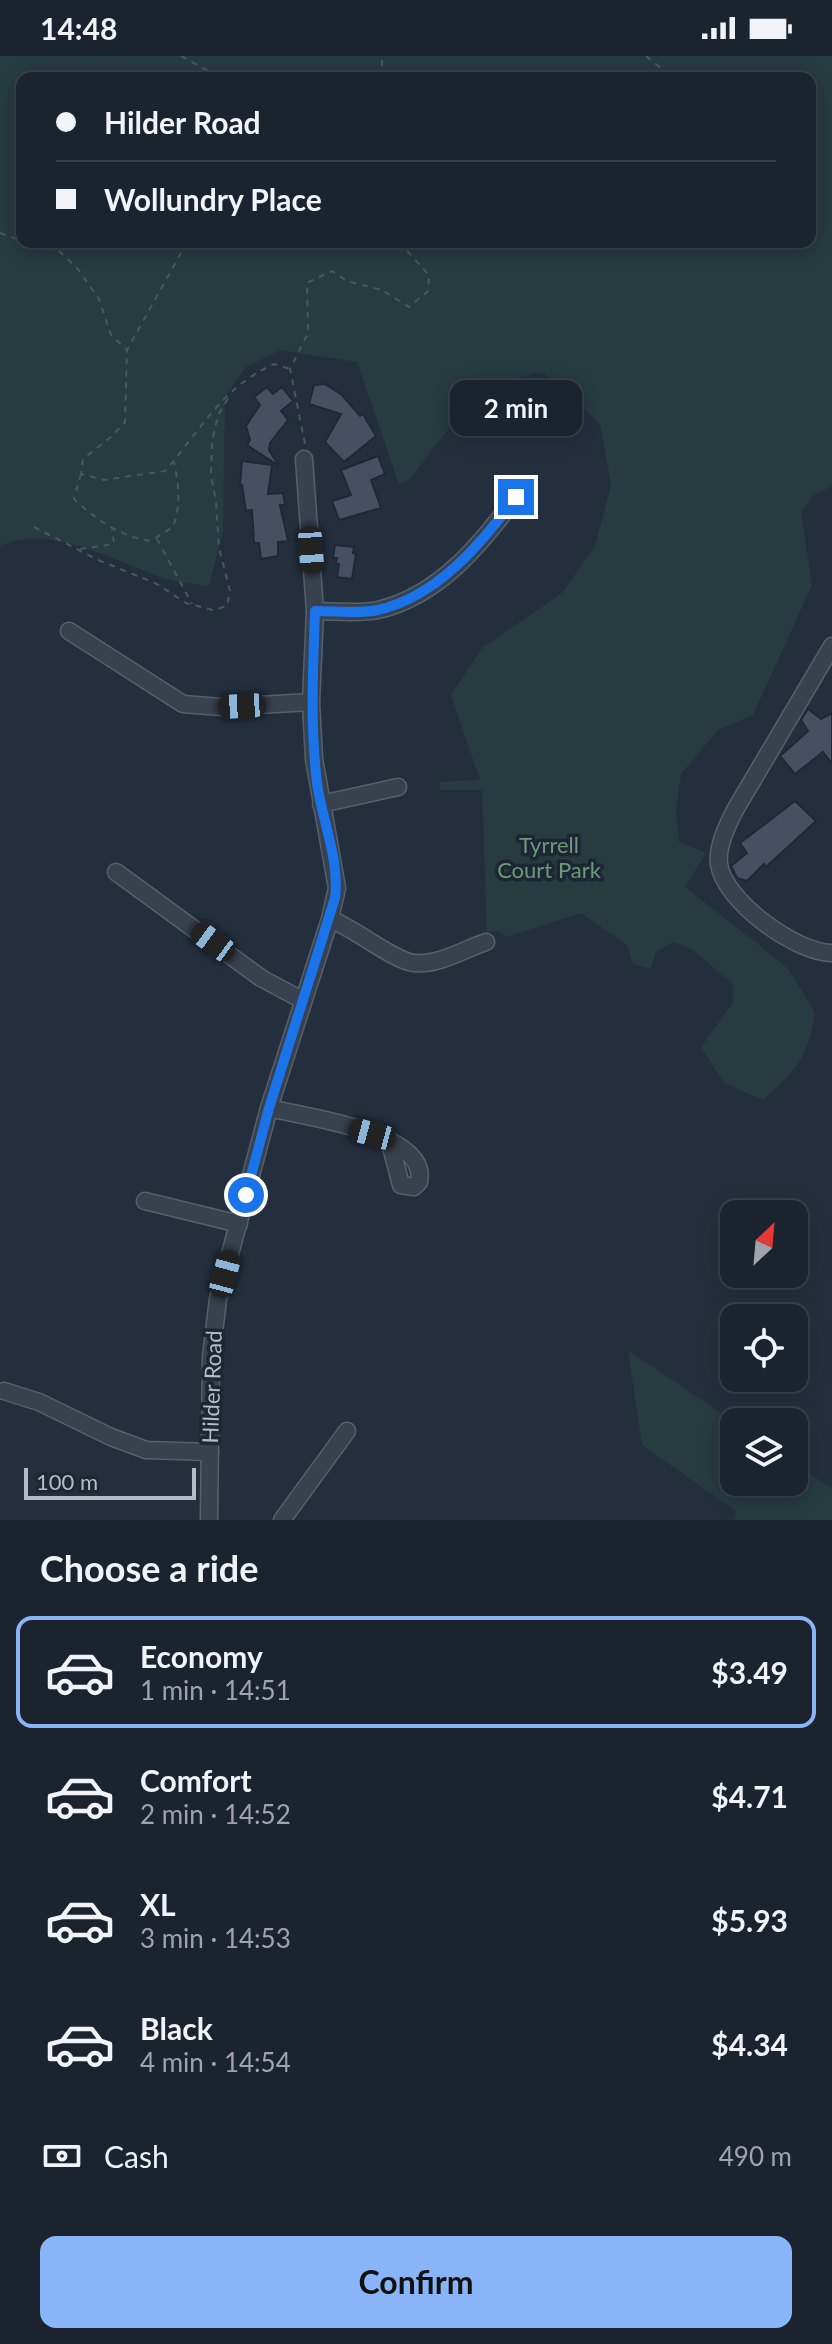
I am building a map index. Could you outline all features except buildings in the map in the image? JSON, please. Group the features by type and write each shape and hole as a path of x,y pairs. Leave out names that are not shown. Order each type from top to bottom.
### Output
{"street":[{"name":"Hilder Road","path":"209,1520 213,1330 269,1108 330,919 337,888 321,804 311,702 315,611 304,459"},
{"path":"315,611 375,611 402,602 463,562 516,497"},
{"path":"69,631 183,704 221,707 311,702"},
{"path":"832,646 735,810 724,834 719,863 726,885 763,921 791,941 818,953 832,953"},
{"path":"321,804 398,787"},
{"path":"116,872 277,989 302,1000"},
{"path":"330,919 358,932 387,952 413,963 443,958 486,942"},
{"path":"269,1108 389,1139"},
{"path":"145,1201 239,1224"},
{"path":"4,1391 39,1402 111,1437 146,1450 210,1452"},
{"path":"282,1520 347,1431"}],"path":[{"path":"181,56 210,72"},
{"path":"646,56 666,72"},
{"path":"47,248 59,251 77,268 99,299 111,335 127,350"},
{"path":"174,461 180,491 178,513 173,527 151,541 127,538 74,499 83,459 125,422 127,350 184,248"},
{"path":"304,459 306,444 290,369 308,333 307,283 332,271 347,281 382,290 409,307 428,291 429,275 404,248"},
{"path":"81,474 104,480 165,471 206,416 231,392 274,364 290,369"},
{"path":"34,527 155,583 192,604 213,610 227,606 230,591 219,548 211,452 218,415 231,392"},
{"path":"79,550 114,544 112,529"},
{"path":"156,538 192,604"}],"green space":[{"name":"Tyrrell Court Park","path":"0,56 832,56 832,486 812,496 801,513 812,585 753,715 718,730 681,774 676,811 679,842 706,853 685,887 787,967 815,1012 808,1042 799,1062 763,1100 724,1083 701,1047 732,1004 734,985 692,949 673,942 656,952 651,969 633,964 627,945 581,913 506,937 498,931 487,932 482,790 440,790 440,782 480,780 451,695 482,648 562,593 595,546 611,485 600,424 557,381 540,372 520,377 468,403 411,478 399,484 357,362 280,350 246,367 225,397 223,531 209,586 166,579 106,555 62,542 20,540 0,546"},
{"path":"628,1350 720,1412 720,1496 808,1496 808,1473 832,1489 832,1520 735,1520 736,1511 642,1445"}],"route":[{"path":"246,1195 269,1108 330,919 337,888 314,759 311,702 315,611 375,611 402,602 463,562 516,497"}]}
